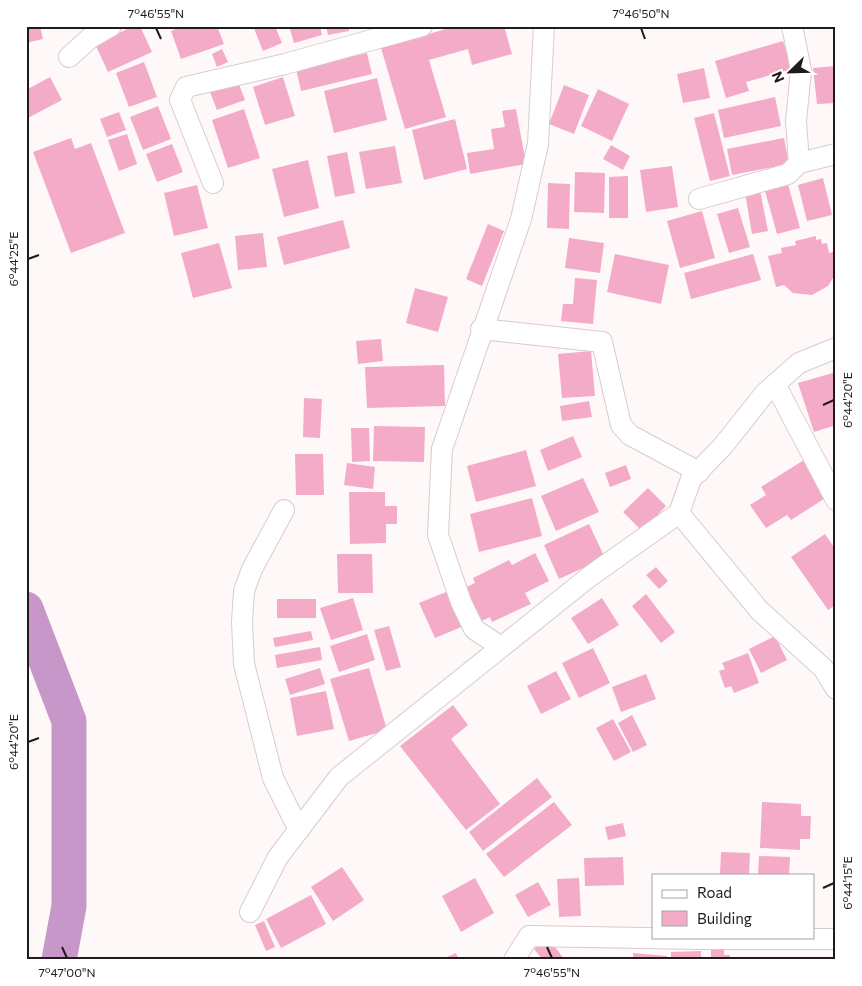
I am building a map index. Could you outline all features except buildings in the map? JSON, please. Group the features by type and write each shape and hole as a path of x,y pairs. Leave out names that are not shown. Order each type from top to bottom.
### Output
{"street":[{"path":"69,57 90,38 111,26"},
{"path":"213,183 180,100 186,87 285,64 422,26"},
{"path":"501,648 474,629 461,602 438,535 442,449 481,329 521,219 538,144 544,26"},
{"path":"792,26 801,70 796,122 799,163"},
{"path":"698,199 788,174 799,163 836,154"},
{"path":"481,329 602,342 621,425 630,435 699,472"},
{"path":"250,912 278,857 339,777 589,576 679,513 691,479 723,446 765,393 799,363 836,348"},
{"path":"776,384 836,500"},
{"path":"284,510 252,569 244,590 242,630 244,664 273,778 299,830"},
{"path":"679,513 758,610 823,668 836,690"},
{"path":"514,960 529,936 701,940 836,939"}],"waterway":[{"path":"26,609 69,721 69,906 59,960"}]}
